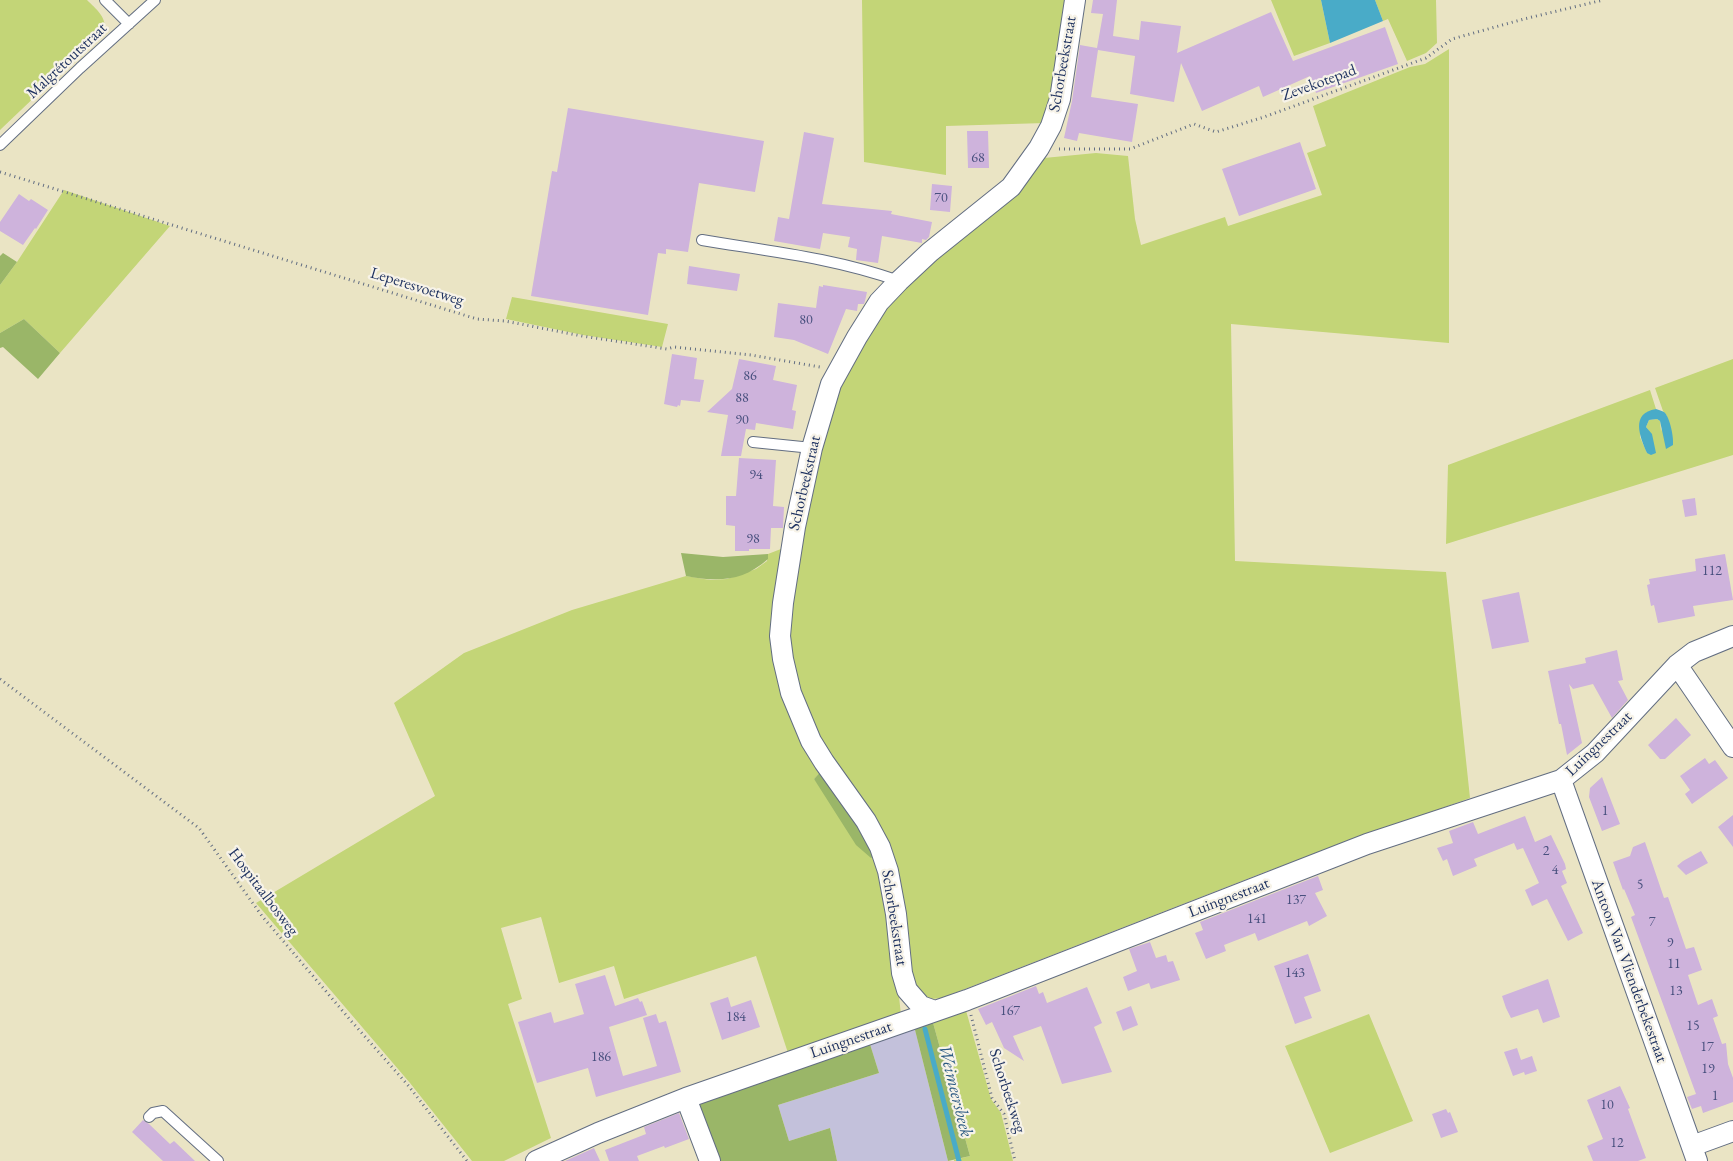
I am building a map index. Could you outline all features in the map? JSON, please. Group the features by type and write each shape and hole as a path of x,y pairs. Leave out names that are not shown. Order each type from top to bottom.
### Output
{"street":[{"name":"Schorbeekstraat","path":"935,1011 921,1006 907,990 902,973 896,914 890,880 880,847 866,821 824,762 791,693 780,636 782,603 795,527 812,448 831,384 879,302 899,280 930,252 1011,188 1039,148 1051,126 1060,99 1075,0"},
{"name":"Luingnestraat","path":"536,1161 598,1133 686,1098 967,1000 1367,844 1561,780 1594,753 1677,664 1694,652 1733,636"},
{"path":"1677,664 1733,747"},
{"name":"Antoon Van Vlienderbekestraat","path":"1561,780 1695,1153"},
{"path":"686,1098 710,1161"},
{"path":"1695,1153 1733,1131"}],"lane":[{"path":"105,0 129,24"},
{"name":"Malgrétoutstraat","path":"0,145 155,0"},
{"path":"702,240 827,260 899,280"},
{"path":"753,442 812,448"},
{"path":"148,1117 153,1113 163,1110 218,1161"}],"path":[{"name":"Zevekotepad","path":"1039,148 1130,150 1194,124 1216,132 1264,117 1426,58 1452,39 1603,0"},
{"name":"Leperesvoetweg","path":"0,172 477,319 505,320 582,336 667,349 674,347 751,355 828,368 838,373"},
{"name":"Hospitaalbosweg","path":"0,679 198,828 262,916 407,1084 467,1161"},
{"name":"Schorbeekweg","path":"967,1000 992,1098 1004,1114 1015,1161"}],"shaded area":[{"path":"914,1026 948,1161 837,1161 830,1128 789,1141 778,1105 879,1073 869,1041"}],"green space":[{"path":"0,0 87,0 102,17 105,30 0,130"},
{"path":"862,0 1069,0 1045,123 946,126 946,175 864,162"},
{"path":"1271,0 1321,0 1330,43 1294,56"},
{"path":"1375,0 1436,0 1437,43 1426,53 1407,61 1388,19 1383,21"},
{"path":"1449,49 1449,343 1231,324 1235,561 1446,572 1470,798 1265,872 942,998 931,999 923,997 909,977 900,895 821,744 806,709 791,661 788,629 811,484 830,408 848,369 877,317 916,275 1044,158 1096,153 1128,156 1135,219 1141,245 1225,217 1228,226 1322,195 1307,153 1326,146 1313,106 1410,67 1425,64"},
{"path":"64,190 170,226 60,353 24,319 0,333 0,285"},
{"path":"3,253 17,262 0,285 0,256"},
{"path":"512,297 668,324 662,347 583,335 506,319"},
{"path":"24,319 60,353 38,379 3,347 0,348 0,333"},
{"path":"1733,359 1733,455 1446,544 1448,465 1650,390 1656,409 1646,413 1642,418 1640,437 1647,453 1649,431 1646,427 1649,420 1657,419 1660,421 1661,431 1667,416 1663,411 1655,388"},
{"path":"786,547 774,647 823,769 814,779 877,854 896,969 901,1015 788,1053 756,956 624,999 614,966 559,983 541,917 501,928 522,999 508,1004 551,1138 504,1161 472,1161 410,1083 256,903 435,796 394,703 464,653 572,610 686,576 710,580 727,579 756,569 767,561 768,554"},
{"path":"681,553 723,557 768,554 768,559 758,567 739,576 709,579 686,576"},
{"path":"823,769 877,854 871,858 856,845 814,779"},
{"path":"965,1007 991,1099 1001,1113 1013,1161 954,1161 970,1156 932,1019"},
{"path":"1369,1014 1413,1121 1330,1153 1285,1046"},
{"path":"932,1019 970,1156 948,1161 914,1026"},
{"path":"869,1041 879,1073 778,1105 789,1141 830,1128 837,1161 716,1161 699,1112 699,1101"}],"water":[{"path":"1321,0 1375,0 1383,21 1330,43"},
{"path":"1656,409 1664,412 1668,418 1673,445 1666,449 1660,421 1657,419 1649,420 1646,427 1652,434 1656,453 1651,455 1647,453 1644,447 1639,426 1643,415 1648,411"}],"building":[{"path":"1093,0 1117,0 1113,36 1139,40 1141,21 1181,26 1177,53 1271,12 1293,61 1385,27 1398,64 1316,93 1310,76 1263,97 1259,86 1202,111 1181,63 1174,102 1130,94 1135,56 1098,50 1091,97 1138,104 1132,142 1079,133 1077,141 1064,138 1072,101 1080,45 1097,48 1103,14 1091,13"},
{"path":"568,108 764,141 755,192 699,183 688,252 666,249 666,254 658,253 648,315 531,296 552,171 557,172"},
{"path":"967,131 988,131 989,168 968,168"},
{"path":"804,132 834,138 822,204 892,211 891,214 932,222 929,237 926,240 922,239 922,243 882,236 878,263 856,260 857,249 848,247 850,237 823,233 820,249 774,241 778,217 789,219"},
{"path":"1300,142 1316,189 1239,216 1222,169"},
{"path":"932,184 952,186 950,212 930,210"},
{"path":"19,194 48,210 23,245 0,231 0,222"},
{"path":"689,266 740,274 737,291 687,284"},
{"path":"823,285 867,292 864,304 858,304 857,311 846,309 828,354 794,340 774,337 778,303 816,308 819,286 823,287"},
{"path":"672,354 697,358 694,379 704,380 700,402 681,400 680,406 678,405 677,407 664,404"},
{"path":"739,359 776,366 773,380 797,385 792,410 796,411 793,429 756,423 755,430 746,429 741,456 721,456 728,415 707,412 732,389"},
{"path":"739,458 776,460 773,506 784,507 783,528 771,528 770,549 735,551 735,526 726,525 726,496 736,496"},
{"path":"1695,498 1697,515 1685,517 1682,500"},
{"path":"1725,554 1733,600 1693,606 1695,616 1658,623 1654,605 1651,606 1647,585 1650,584 1649,579 1696,571 1695,559"},
{"path":"1519,592 1529,642 1492,649 1482,600"},
{"path":"1617,650 1623,680 1618,681 1628,700 1612,718 1593,684 1573,689 1569,684 1582,743 1567,755 1548,671 1586,663 1585,658"},
{"path":"1676,718 1691,735 1665,759 1660,759 1648,745"},
{"path":"1705,758 1709,764 1715,760 1728,778 1692,804 1685,794 1690,790 1680,776"},
{"path":"1602,777 1620,824 1602,831 1589,797 1590,788"},
{"path":"1733,815 1733,847 1718,827"},
{"path":"1525,816 1535,842 1551,835 1565,864 1566,869 1562,871 1567,883 1561,886 1583,933 1568,941 1547,899 1532,906 1525,890 1539,883 1523,848 1517,850 1514,843 1474,859 1477,866 1453,876 1447,859 1443,861 1437,848 1453,843 1449,831 1473,822 1478,834"},
{"path":"1645,842 1664,898 1668,897 1686,949 1694,947 1702,970 1688,975 1698,1005 1712,999 1718,1016 1713,1018 1722,1044 1726,1043 1728,1064 1733,1078 1733,1102 1703,1113 1701,1106 1692,1109 1687,1097 1696,1094 1631,917 1635,915 1613,862 1630,856 1633,847"},
{"path":"1701,851 1708,863 1686,875 1677,866 1683,861"},
{"path":"1318,876 1323,890 1315,893 1327,916 1309,926 1307,921 1258,941 1255,933 1224,945 1226,951 1206,959 1195,933 1203,930 1200,922"},
{"path":"1150,942 1156,958 1166,955 1168,962 1173,961 1180,980 1151,989 1149,983 1128,991 1123,977 1137,971 1129,949"},
{"path":"1308,954 1321,991 1304,997 1312,1018 1295,1024 1274,966"},
{"path":"605,975 615,1006 638,998 640,1002 642,1001 647,1015 609,1027 623,1076 657,1066 643,1018 656,1014 659,1023 666,1021 681,1072 596,1097 588,1068 537,1083 518,1022 551,1012 554,1023 584,1014 575,984"},
{"path":"1548,979 1560,1017 1543,1023 1538,1009 1511,1018 1502,996"},
{"path":"1036,986 1039,994 1043,992 1047,1003 1087,987 1102,1023 1094,1027 1112,1072 1062,1084 1041,1026 1013,1036 1024,1061 1004,1048 992,1022 986,1025 978,1009"},
{"path":"728,997 731,1007 751,1000 760,1027 722,1040 710,1003"},
{"path":"1131,1006 1138,1025 1123,1031 1116,1012"},
{"path":"1517,1048 1521,1060 1532,1056 1537,1071 1525,1075 1524,1072 1513,1076 1504,1052"},
{"path":"1620,1086 1630,1108 1628,1109 1646,1158 1638,1161 1593,1161 1587,1146 1603,1139 1587,1100"},
{"path":"1446,1109 1448,1113 1450,1112 1458,1132 1441,1138 1432,1114"},
{"path":"679,1113 689,1139 637,1156 639,1161 609,1161 605,1150 646,1134 644,1127"},
{"path":"143,1120 170,1144 174,1141 195,1161 163,1161 132,1132"},
{"path":"594,1148 600,1161 565,1161"}],"waterway":[{"name":"Weimeersbeek","path":"925,1029 959,1161"}]}
